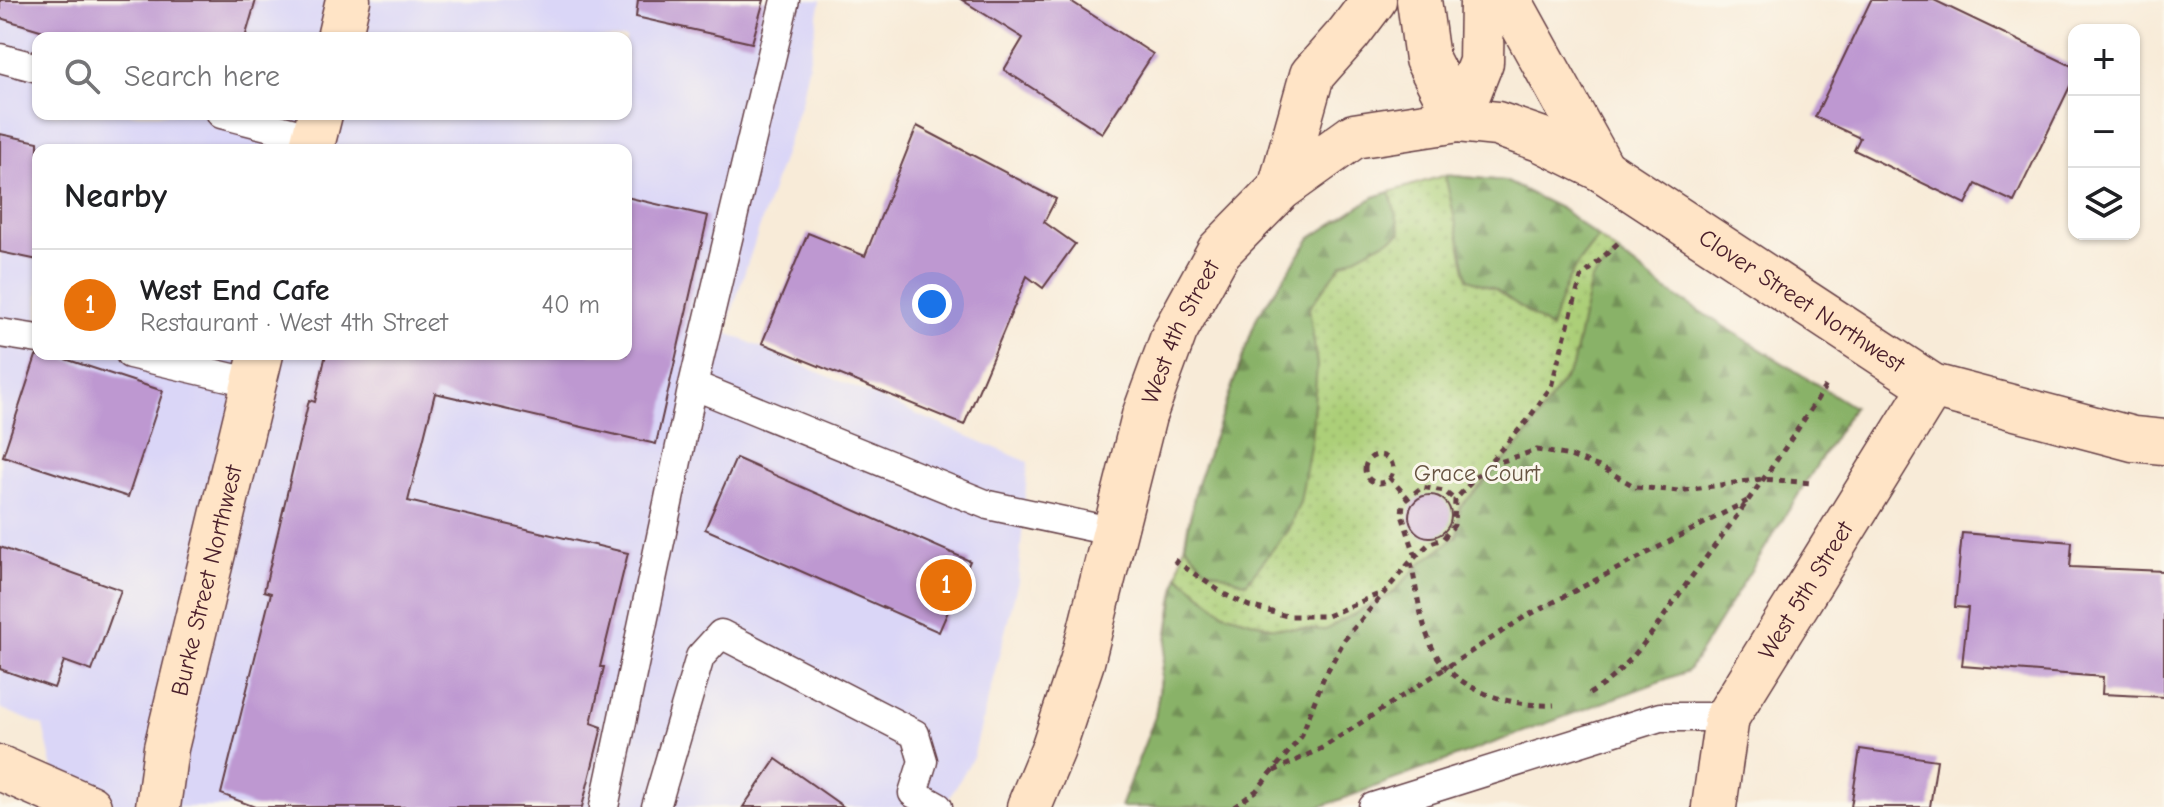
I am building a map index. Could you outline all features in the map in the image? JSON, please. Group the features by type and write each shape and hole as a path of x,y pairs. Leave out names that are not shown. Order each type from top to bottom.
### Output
{"street":[{"path":"340,32 348,0"},
{"path":"1280,189 1312,75 1374,0"},
{"path":"1419,0 1427,59 1458,120"},
{"path":"1458,120 1481,62 1482,0"},
{"path":"1509,0 1603,170"},
{"name":"West 4th Street","path":"1029,807 1053,749 1082,662 1144,416 1175,331 1219,251 1280,189 1354,136 1458,120"},
{"name":"Clover Street Northwest","path":"1458,120 1497,124 1540,139 1603,170 1932,386 2133,439 2164,442"},
{"name":"Burke Street Northwest","path":"158,807 166,748 258,369"},
{"name":"West 5th Street","path":"1714,807 1727,717 1932,386"},
{"path":"0,768 89,807"}],"lane":[{"path":"604,807 693,385 785,0"},
{"path":"0,58 32,66"},
{"path":"249,120 315,134"},
{"path":"0,333 32,338"},
{"path":"181,360 258,369"},
{"path":"693,385 988,505 1115,532"},
{"path":"656,807 700,657 721,634 915,734 923,761 909,800 938,807"},
{"path":"1373,807 1660,717 1727,717"}],"path":[{"path":"1234,807 1256,791 1301,737 1323,679 1345,639 1413,559 1430,543 1443,539 1454,525 1455,500 1527,421 1551,387 1581,278 1618,243"},
{"path":"1584,697 1606,684 1638,651 1748,500 1828,382"},
{"path":"1489,465 1537,450 1570,456 1602,468 1636,487 1679,491 1762,479 1813,483"},
{"path":"1373,455 1387,457 1393,469 1389,477 1382,482 1369,480 1365,472 1366,462 1373,455"},
{"path":"1389,477 1408,498"},
{"path":"1455,500 1444,491 1422,487 1403,502 1402,515 1432,647 1445,667 1459,680 1489,695 1530,706 1558,705"},
{"path":"1272,772 1322,748 1523,618 1748,500"},
{"path":"1174,560 1224,594 1249,606 1287,616 1327,616 1387,591"}],"shaded area":[{"path":"0,0 821,0 801,102 725,332 1028,462 1018,581 973,757 944,807 62,807 43,726 0,708"}],"green space":[{"name":"Grace Court","path":"1445,175 1505,181 1562,209 1664,289 1853,407 1688,671 1320,807 1120,807 1155,717 1173,600 1196,487 1257,317 1311,238 1374,197"},
{"path":"1445,175 1505,181 1562,209 1598,238 1568,280 1551,329 1495,289 1468,279"},
{"path":"1390,192 1401,233 1342,264 1309,308 1317,365 1311,441 1300,502 1288,530 1246,583 1205,568 1185,545 1196,487 1257,317 1311,238 1374,197"},
{"path":"1618,253 1664,289 1853,407 1688,671 1320,807 1120,807 1155,717 1178,575 1224,613 1271,627 1325,630 1393,593 1420,564 1457,536 1460,507 1521,443 1572,367 1591,280"}],"building":[{"path":"0,0 256,0 247,32 47,32 0,18"},
{"path":"638,0 764,0 752,43 636,17"},
{"path":"962,0 1069,0 1153,54 1102,133 1004,70 1023,38"},
{"path":"1871,0 1934,0 2068,64 2068,90 2014,202 1976,184 1966,204 1854,150 1860,138 1815,117"},
{"path":"917,126 1056,199 1044,222 1075,244 1043,288 1027,276 964,425 762,343 808,233 865,256"},
{"path":"0,134 38,144 32,144 32,259 0,252"},
{"path":"632,198 708,216 656,444 435,393 408,501 628,553 600,667 604,667 591,723 602,727 582,807 255,807 221,794 271,593 264,591 309,400 315,402 325,360 632,360"},
{"path":"35,360 68,360 163,391 128,497 3,456"},
{"path":"736,458 970,561 939,632 705,529"},
{"path":"1430,495 1445,501 1451,516 1445,531 1430,537 1415,531 1409,516 1415,501"},
{"path":"1962,533 2072,542 2070,567 2164,571 2164,697 2102,694 2103,677 1962,666 1968,608 1955,607"},
{"path":"0,547 121,590 92,671 64,661 54,688 0,669"},
{"path":"1860,749 1937,760 1930,807 1851,807"},
{"path":"776,759 844,807 743,807"}],"place":[{"name":"West End Cafe","path":"946,585"}]}
